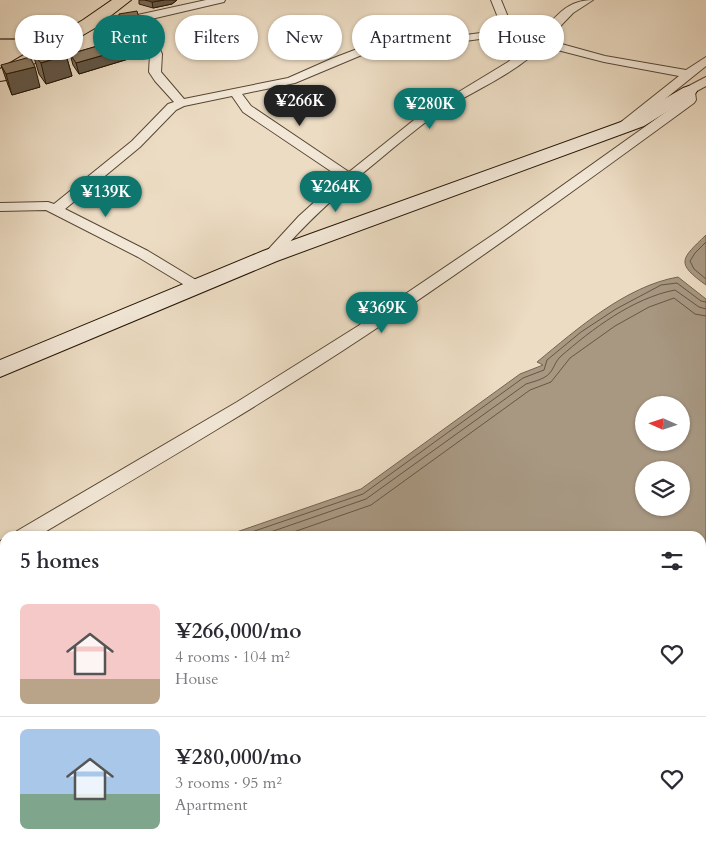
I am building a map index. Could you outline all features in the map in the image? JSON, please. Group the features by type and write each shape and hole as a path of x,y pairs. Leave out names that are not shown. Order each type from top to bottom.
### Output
{"main road":[{"path":"0,59 98,0"},
{"path":"0,76 89,24 123,0"}],"street":[{"path":"154,15 220,0"},
{"path":"496,0 502,15"},
{"path":"562,15 578,4 588,0"},
{"path":"89,24 93,25"},
{"path":"56,210 136,144 172,107 181,103 291,81 386,41 458,39 479,36"},
{"path":"564,47 689,83 706,81"},
{"path":"156,60 155,72 159,79 176,95 181,103"},
{"path":"270,256 313,209 432,113 518,60"},
{"path":"0,369 270,256 638,122 689,83 706,60"},
{"path":"31,531 180,445 317,360 530,216 690,100 689,83"},
{"path":"235,93 247,109 350,178"},
{"path":"0,207 22,205 48,206 143,254 196,287"}],"water":[{"path":"706,235 706,285 689,271 685,261 691,250"},
{"path":"678,277 706,299 706,531 239,531 361,489 520,374 543,365 537,362 585,323 640,289"}],"building":[{"path":"145,0 164,0 152,2"},
{"path":"137,11 138,15 119,15"},
{"path":"93,47 93,58 76,63 74,60 83,60 83,50"},
{"path":"19,60 32,60 35,67 6,74 1,65"},
{"path":"38,60 50,60 41,63"}],"waterway":[{"path":"0,39 14,39"}]}
